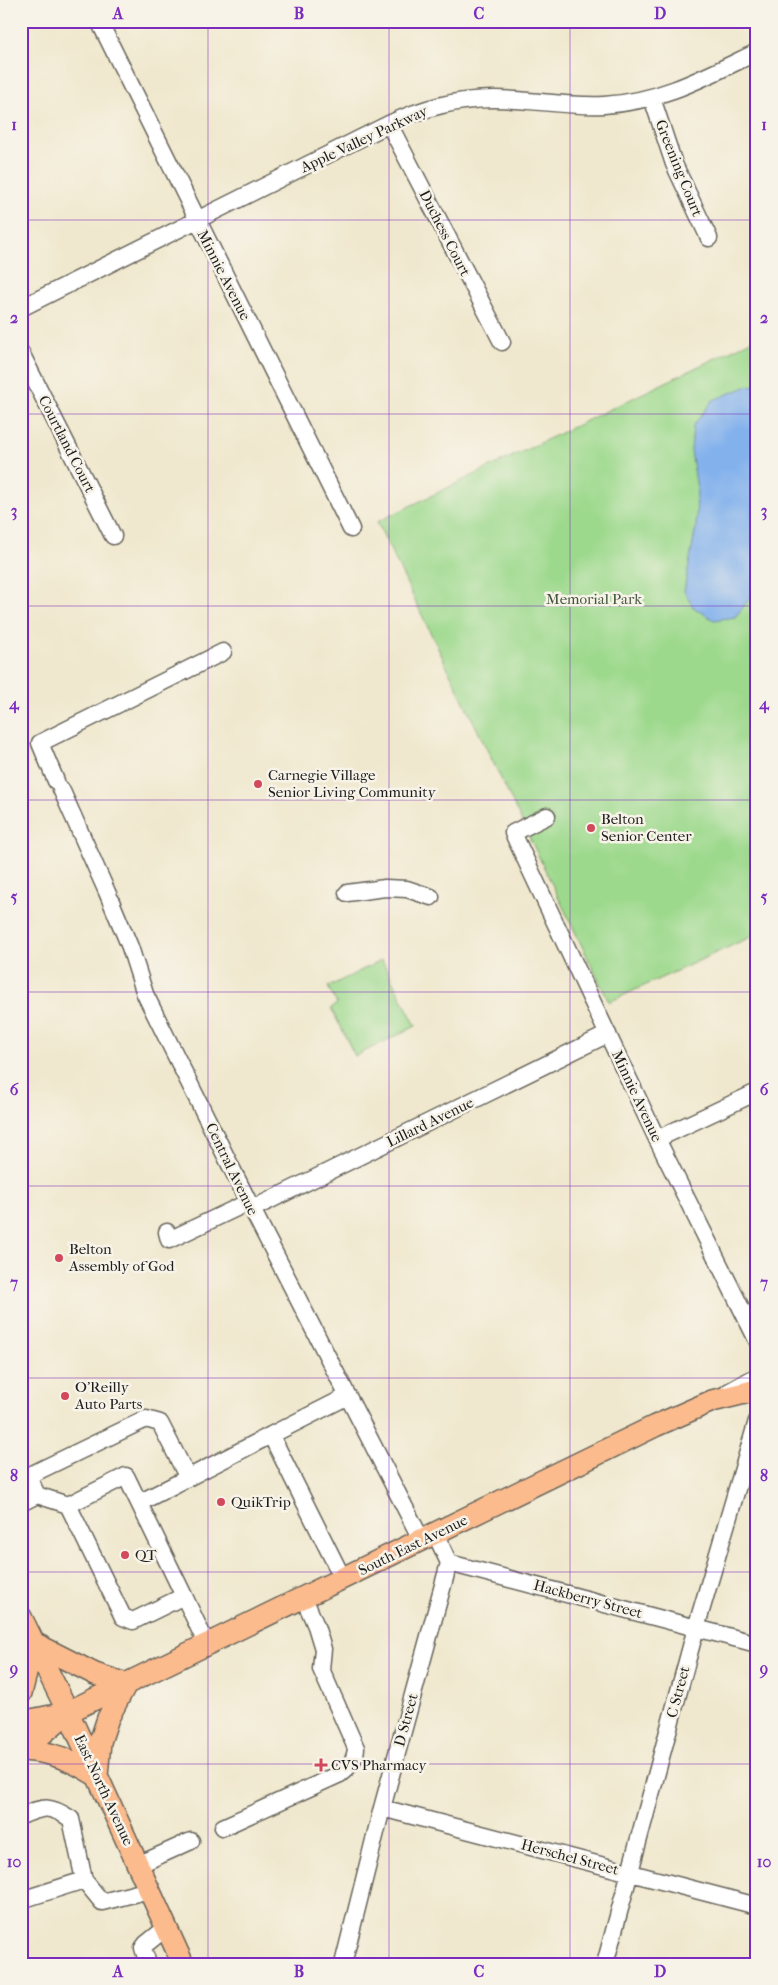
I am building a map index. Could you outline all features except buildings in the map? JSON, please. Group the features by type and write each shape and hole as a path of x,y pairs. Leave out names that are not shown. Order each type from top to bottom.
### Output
{"main road":[{"path":"712,1401 757,1390"},
{"name":"South East Avenue","path":"68,1712 429,1538 655,1426 712,1401"},
{"name":"East North Avenue","path":"21,1617 98,1776 183,1964"},
{"path":"21,1693 34,1644 94,1674 126,1684 108,1718 100,1742 98,1776 56,1754 41,1750 21,1749"},
{"path":"21,1722 68,1712"},
{"path":"21,1749 35,1740 68,1712"}],"street":[{"name":"Minnie Avenue","path":"99,21 351,529"},
{"name":"Apple Valley Parkway","path":"21,308 389,124 424,109 476,100 495,99 569,105 604,105 652,98 710,76 757,52"},
{"name":"Greening Court","path":"652,98 674,164 709,238"},
{"name":"Duchess Court","path":"389,124 502,342"},
{"name":"Courtland Court","path":"21,353 113,536"},
{"name":"Central Avenue","path":"223,652 40,743 107,892 130,947 145,994 250,1206 348,1396 429,1538"},
{"name":"Minnie Avenue","path":"547,816 513,833 658,1139 757,1340"},
{"path":"347,893 385,888 407,889 431,897"},
{"name":"Lillard Avenue","path":"167,1232 169,1240 250,1206 608,1034"},
{"path":"658,1139 757,1092"},
{"name":"South East Avenue","path":"712,1401 757,1376"},
{"path":"140,1503 348,1396"},
{"path":"37,1495 28,1476 146,1419 160,1423 188,1478"},
{"name":"C Street","path":"605,1964 696,1628 757,1421"},
{"path":"271,1435 343,1579"},
{"path":"21,1503 37,1495 68,1505 126,1476 207,1645"},
{"path":"68,1505 122,1617 133,1621 184,1596"},
{"path":"429,1538 449,1563"},
{"name":"Hackberry Street","path":"449,1563 757,1644"},
{"name":"D Street","path":"344,1964 382,1808 449,1563"},
{"path":"223,1827 340,1774 351,1764 355,1756 356,1748 321,1669 322,1650 316,1626 304,1598"},
{"path":"21,1816 39,1808 57,1810 71,1819 84,1880 102,1902 149,1890"},
{"name":"Herschel Street","path":"382,1808 757,1906"},
{"path":"138,1865 191,1841"},
{"path":"21,1900 84,1880"},
{"path":"148,1964 143,1948 167,1927"}],"green space":[{"name":"Memorial Park","path":"757,338 757,934 609,1002 377,522"},
{"path":"382,960 416,1026 355,1056 331,1008 337,1004 328,987"}],"water":[{"path":"757,385 757,587 735,617 714,620 693,607 684,591 696,527 697,488 691,451 693,426 713,400 748,386"}],"place":[{"name":"Carnegie Village Senior Living Community","path":"258,784"},
{"name":"Belton Senior Center","path":"591,828"},
{"name":"Belton Assembly of God","path":"59,1258"},
{"name":"O'Reilly Auto Parts","path":"65,1396"},
{"name":"QuikTrip","path":"221,1502"},
{"name":"QT","path":"125,1555"},
{"name":"CVS Pharmacy","path":"321,1765"}]}
